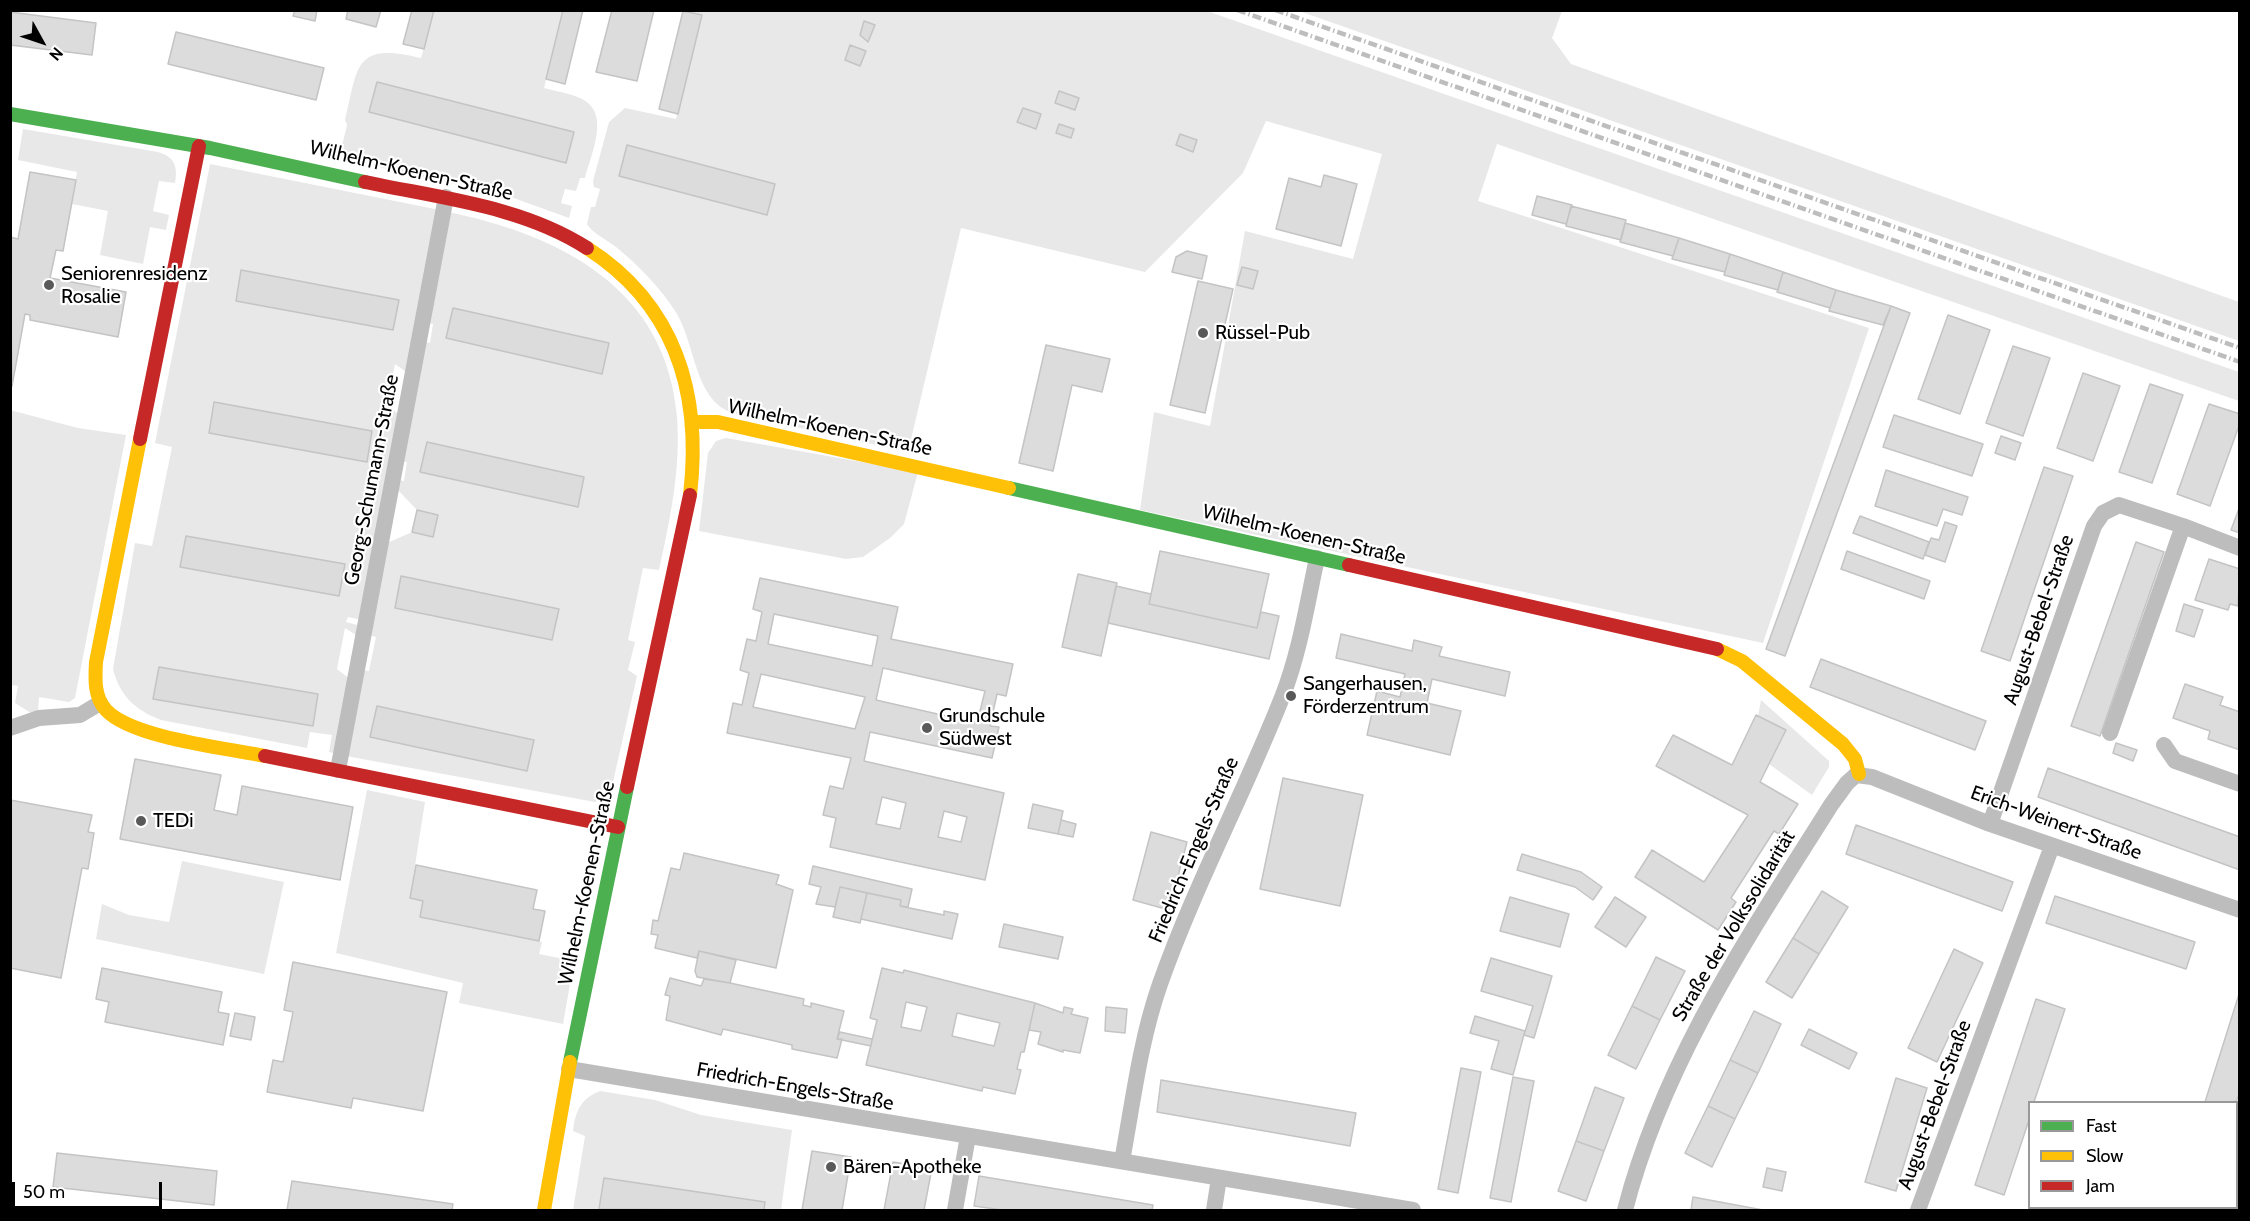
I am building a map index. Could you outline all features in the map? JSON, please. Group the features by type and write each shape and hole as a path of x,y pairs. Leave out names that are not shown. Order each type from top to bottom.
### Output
{"street":[{"name":"Wilhelm-Koenen-Straße","path":"10,114 199,146 446,197 514,214 554,229 593,250 616,267 644,295 666,330 683,372 693,422 693,464 681,541 618,827 568,1070 544,1210"},
{"path":"199,146 96,662 94,685 100,703 110,714 150,733 618,827"},
{"name":"Georg-Schumann-Straße","path":"338,770 446,197"},
{"name":"Wilhelm-Koenen-Straße","path":"693,422 718,422 1725,651 1742,661 1843,744 1855,759 1859,774"},
{"name":"August-Bebel-Straße","path":"1990,824 2099,517 2108,509 2122,505 2240,548"},
{"path":"2110,733 2183,526"},
{"name":"Friedrich-Engels-Straße","path":"1122,1161 1143,1045 1160,985 1201,881 1283,694 1296,654 1317,558"},
{"path":"10,729 39,718 80,715 100,703"},
{"path":"2164,745 2175,761 2240,784"},
{"name":"Erich-Weinert-Straße","path":"1859,774 1872,777 1990,824 2240,910"},
{"name":"Straße der Volkssolidarität","path":"1625,1210 1655,1119 1708,1004 1831,805 1849,779 1859,774"},
{"name":"August-Bebel-Straße","path":"1918,1210 2052,846"},
{"name":"Friedrich-Engels-Straße","path":"568,1070 1413,1210"},
{"path":"955,1210 968,1136"},
{"path":"1214,1210 1219,1178"}],"shaded area":[{"path":"434,11 563,11 544,88 567,93 590,104 597,123 597,134 585,178 580,178 576,191 565,189 561,203 572,206 569,218 511,197 339,158 353,84 363,62 371,56 383,53 421,58"},
{"path":"683,11 1207,11 2239,372 2239,401 1497,144 1478,201 1869,328 1763,643 1140,510 1154,412 1210,426 1245,231 1353,259 1382,154 1266,121 1243,173 1145,272 961,228 908,452 733,413 720,407 711,397 698,371 683,327 664,295 633,262 587,224 591,207 595,207 600,189 594,187 593,181 609,122 625,108 676,119 701,15"},
{"path":"1299,11 1562,11 1552,38 1571,64 2239,302 2239,341"},
{"path":"23,129 158,152 172,160 176,172 175,183 159,181 153,211 169,215 166,230 150,227 143,264 100,255 108,211 72,204 77,172 18,160"},
{"path":"210,164 440,210 409,374 395,364 387,405 401,416 362,620 348,617 346,622 361,626 359,637 345,628 337,669 351,680 337,754 329,752 332,735 310,732 307,748 161,720 144,712 130,701 120,687 113,669 135,543 152,546 172,447 155,443"},
{"path":"448,212 490,222 530,236 567,253 601,275 630,302 653,334 669,372 678,436 671,513 659,570 643,568 628,640 635,642 628,670 637,676 613,782 606,796 595,802 346,756 362,670 369,671 376,637 369,635 385,544 412,532 433,537 438,515 417,510 396,488 398,480 404,481 407,462 401,461 424,342 430,343 433,324 428,323"},
{"path":"10,410 78,428 126,435 75,698 69,702 39,697 38,711 31,713 15,703 18,686 11,685"},
{"path":"726,438 918,472 904,524 890,538 863,557 846,559 699,531 708,453 716,441"},
{"path":"1761,700 1829,761 1829,767 1812,795 1769,764 1786,730 1758,716"},
{"path":"367,790 425,802 410,897 423,901 420,917 542,942 539,954 574,961 563,1024 459,1003 463,983 336,953"},
{"path":"182,861 284,882 264,974 96,939 102,904 129,915 169,922"},
{"path":"600,1091 655,1100 701,1115 792,1130 781,1210 573,1210 585,1136 573,1131 575,1118 580,1106"}],"building":[{"path":"295,10 317,10 315,21 293,16"},
{"path":"348,10 381,10 376,27 346,19"},
{"path":"412,10 434,10 424,49 403,44"},
{"path":"563,10 583,10 565,84 546,79"},
{"path":"612,10 654,10 637,81 596,72"},
{"path":"683,11 702,15 678,114 659,109"},
{"path":"10,12 96,23 92,55 10,45"},
{"path":"864,21 875,25 868,42 860,35"},
{"path":"176,32 324,68 316,100 168,64"},
{"path":"850,45 866,51 860,66 845,60"},
{"path":"377,82 574,132 566,163 369,112"},
{"path":"1059,91 1079,98 1075,110 1055,103"},
{"path":"1023,108 1041,114 1036,129 1017,122"},
{"path":"1059,124 1074,129 1071,138 1056,133"},
{"path":"1180,134 1197,140 1193,152 1176,145"},
{"path":"627,145 775,184 767,215 619,176"},
{"name":"Seniorenresidenz Rosalie","path":"30,172 76,180 63,251 56,250 50,278 126,292 118,337 30,320 30,315 25,314 12,386 10,237 18,239"},
{"path":"1324,175 1357,184 1341,246 1276,229 1289,178 1321,187"},
{"path":"1537,196 1572,205 1566,224 1532,215"},
{"path":"1571,206 1626,220 1621,240 1566,226"},
{"path":"1625,223 1679,238 1673,256 1620,242"},
{"path":"1679,238 1730,254 1725,272 1672,259"},
{"path":"1187,251 1207,256 1202,279 1172,272 1176,257"},
{"path":"1730,254 1783,272 1778,290 1724,275"},
{"path":"1242,267 1258,271 1253,289 1237,285"},
{"path":"241,270 399,300 393,330 236,301"},
{"path":"1783,272 1836,290 1830,308 1777,292"},
{"path":"1198,281 1233,289 1205,413 1170,405"},
{"path":"1836,290 1891,306 1883,325 1829,311"},
{"path":"1891,306 1910,313 1785,656 1766,649"},
{"path":"453,308 609,343 602,374 446,338"},
{"path":"1948,315 1990,330 1960,414 1918,399"},
{"path":"1046,345 1110,359 1102,392 1072,385 1053,471 1019,463"},
{"path":"2013,346 2050,358 2023,436 1986,423"},
{"path":"2083,373 2120,386 2093,461 2057,448"},
{"path":"2150,384 2183,395 2152,483 2119,472"},
{"path":"214,402 372,431 367,462 209,433"},
{"path":"2209,404 2240,414 2240,423 2210,506 2177,494"},
{"path":"1894,415 1983,444 1972,476 1883,447"},
{"path":"2001,436 2021,443 2015,460 1995,453"},
{"path":"427,442 584,477 578,507 420,472"},
{"path":"2044,467 2073,476 2010,661 1981,651"},
{"path":"1886,470 1968,497 1962,515 1943,509 1937,526 1875,506"},
{"path":"2240,506 2240,533 2231,530"},
{"path":"417,510 438,515 433,537 412,532"},
{"path":"1860,516 1929,542 1923,559 1853,533"},
{"path":"1945,522 1957,526 1945,562 1925,555 1931,538 1939,540"},
{"path":"186,536 345,564 339,596 180,567"},
{"path":"2136,542 2164,552 2100,736 2071,726"},
{"path":"1160,551 1269,574 1257,628 1149,604"},
{"path":"1847,551 1930,581 1924,599 1841,569"},
{"path":"2209,559 2240,569 2238,606 2230,604 2228,610 2195,600"},
{"path":"1078,574 1117,583 1101,656 1062,647"},
{"path":"401,576 559,609 552,640 395,608"},
{"name":"Grundschule Südwest","path":"760,578 898,607 891,639 1013,664 1006,696 997,694 990,726 999,727 992,758 870,732 864,761 1004,793 985,880 830,847 836,818 823,815 830,786 843,789 851,758 727,733 733,703 742,705 749,673 740,670 747,639 756,641 762,612 753,609","holes":["774,614 878,636 872,666 768,644","883,668 985,691 977,723 876,700","761,674 865,697 855,729 753,707","882,797 906,803 900,829 876,824","944,811 967,817 961,842 938,837"]},
{"path":"1116,586 1151,594 1149,604 1257,628 1261,612 1279,616 1269,659 1108,623"},
{"path":"2184,604 2203,610 2194,637 2176,631"},
{"path":"1341,634 1412,651 1414,640 1442,647 1439,656 1510,672 1505,696 1432,679 1427,703 1461,711 1450,755 1367,735 1377,691 1400,697 1405,674 1336,658"},
{"path":"1821,659 1986,721 1975,750 1810,687"},
{"path":"159,667 318,694 313,726 153,699"},
{"path":"2185,684 2223,697 2220,705 2240,712 2240,750 2208,739 2210,731 2173,718"},
{"path":"377,706 534,740 527,771 370,737"},
{"path":"1756,715 1786,730 1760,782 1798,804 1779,834 1774,831 1731,898 1736,902 1718,930 1635,877 1652,850 1704,882 1748,815 1656,766 1673,735 1732,765"},
{"path":"2116,743 2137,750 2133,761 2113,753"},
{"path":"135,759 221,775 214,810 237,815 242,786 353,807 340,880 120,839"},
{"path":"2048,768 2240,837 2240,870 2038,797"},
{"path":"1283,778 1363,795 1340,906 1260,889"},
{"path":"10,800 92,815 88,832 94,833 88,869 82,868 61,978 10,968"},
{"path":"1033,804 1063,811 1058,834 1028,828"},
{"path":"1061,820 1076,824 1073,837 1058,834"},
{"path":"1856,825 2013,882 2002,911 1846,854"},
{"path":"1151,832 1187,842 1169,910 1133,900"},
{"path":"684,853 779,875 776,884 793,890 776,968 699,951 697,958 655,948 658,935 651,934 653,920 658,921 671,868 680,870"},
{"path":"1522,854 1581,872 1602,887 1593,900 1575,887 1517,870"},
{"path":"416,865 537,890 533,909 545,911 539,941 420,917 423,901 410,898"},
{"path":"813,866 912,889 908,907 900,906 901,900 840,887 835,907 816,904 821,887 809,884"},
{"path":"840,887 867,893 860,923 833,917"},
{"path":"1822,891 1848,907 1819,954 1793,938"},
{"path":"867,893 901,900 900,906 944,915 944,911 958,914 952,939 861,919"},
{"path":"2055,896 2195,942 2186,969 2046,923"},
{"path":"1510,897 1569,914 1560,947 1500,931"},
{"path":"1615,897 1646,917 1626,947 1595,927"},
{"path":"1004,924 1063,937 1058,959 999,947"},
{"path":"1793,938 1819,954 1792,998 1766,982"},
{"path":"1954,949 1983,963 1937,1062 1908,1048"},
{"path":"699,951 736,960 730,983 697,977 695,971"},
{"path":"1656,957 1685,971 1660,1020 1632,1006"},
{"path":"1491,958 1552,976 1534,1038 1524,1035 1533,1006 1481,991"},
{"path":"293,962 447,992 423,1111 353,1098 351,1108 267,1092 273,1060 283,1062 293,1012 284,1010"},
{"path":"102,968 222,992 218,1012 229,1014 223,1045 105,1022 109,1002 96,999"},
{"path":"882,968 903,973 904,970 1035,1003 1024,1052 1021,1052 1017,1069 1021,1070 1015,1094 983,1087 982,1091 866,1065 877,1020 870,1018","holes":["906,1002 927,1007 921,1031 901,1027","957,1013 1000,1023 994,1046 952,1036"]},
{"path":"670,978 701,986 704,979 730,983 804,999 803,1005 811,1007 811,1003 844,1011 837,1039 842,1039 837,1058 792,1049 792,1045 723,1029 721,1035 666,1020 670,996 665,995"},
{"path":"2240,991 2240,1092 2236,1101 2205,1101"},
{"path":"2036,999 2065,1009 2034,1101 2028,1101 2028,1123 2004,1195 1975,1185"},
{"path":"1035,1003 1063,1013 1064,1007 1073,1009 1071,1014 1088,1018 1080,1053 1063,1050 1063,1052 1038,1044 1041,1032 1029,1030"},
{"path":"1632,1006 1660,1020 1636,1069 1608,1055"},
{"path":"1106,1007 1127,1009 1125,1033 1105,1031"},
{"path":"1754,1011 1781,1024 1758,1073 1730,1060"},
{"path":"235,1013 255,1017 251,1040 230,1036"},
{"path":"1475,1016 1525,1031 1513,1075 1491,1069 1499,1041 1470,1033"},
{"path":"1809,1029 1857,1053 1849,1069 1801,1045"},
{"path":"840,1032 872,1039 871,1046 837,1039"},
{"path":"1730,1060 1758,1073 1735,1119 1708,1106"},
{"path":"1461,1068 1481,1072 1458,1193 1438,1189"},
{"path":"1513,1077 1534,1081 1511,1202 1490,1198"},
{"path":"1896,1078 1927,1088 1896,1191 1865,1182"},
{"path":"1161,1080 1356,1113 1350,1146 1157,1112"},
{"path":"1595,1087 1624,1098 1604,1151 1576,1141"},
{"path":"1708,1106 1735,1119 1712,1167 1685,1153"},
{"path":"1576,1141 1604,1151 1586,1201 1558,1191"},
{"path":"812,1151 851,1157 842,1210 802,1210"},
{"path":"57,1153 217,1171 214,1205 53,1187"},
{"path":"893,1162 932,1168 924,1210 884,1210"},
{"path":"1767,1168 1786,1172 1782,1191 1763,1187"},
{"path":"979,1176 1153,1205 1152,1210 1002,1210 974,1206"},
{"path":"604,1178 765,1202 764,1210 599,1209"},
{"path":"292,1181 453,1204 452,1210 287,1210"},
{"path":"1693,1197 1763,1210 1691,1210"}],"railway":[{"path":"1237,10 2240,362"},
{"path":"1275,10 2240,348"}],"traffic: fast":[{"path":"10,114 210,148 365,182"},
{"path":"1009,488 1349,565"},
{"path":"570,1062 627,787"}],"traffic: slow":[{"path":"587,248 617,271 642,296 662,325 676,355 686,387 691,422 693,458 690,495"},
{"path":"693,422 718,422 1009,488"},
{"path":"140,439 96,662 97,694 106,710 119,720 136,728 157,735 265,756"},
{"path":"1717,649 1742,661 1843,744 1855,759 1859,774"},
{"path":"544,1210 570,1062"}],"traffic: jam":[{"path":"140,439 199,146"},
{"path":"365,182 508,213 535,222 587,248"},
{"path":"627,787 690,495"},
{"path":"1349,565 1717,649"},
{"path":"265,756 618,827"}],"place":[{"name":"Seniorenresidenz Rosalie","path":"49,285"},
{"name":"Rüssel-Pub","path":"1203,333"},
{"name":"Sangerhausen, Förderzentrum","path":"1291,696"},
{"name":"Grundschule Südwest","path":"927,728"},
{"name":"TEDi","path":"141,821"},
{"name":"Bären-Apotheke","path":"831,1167"}]}
